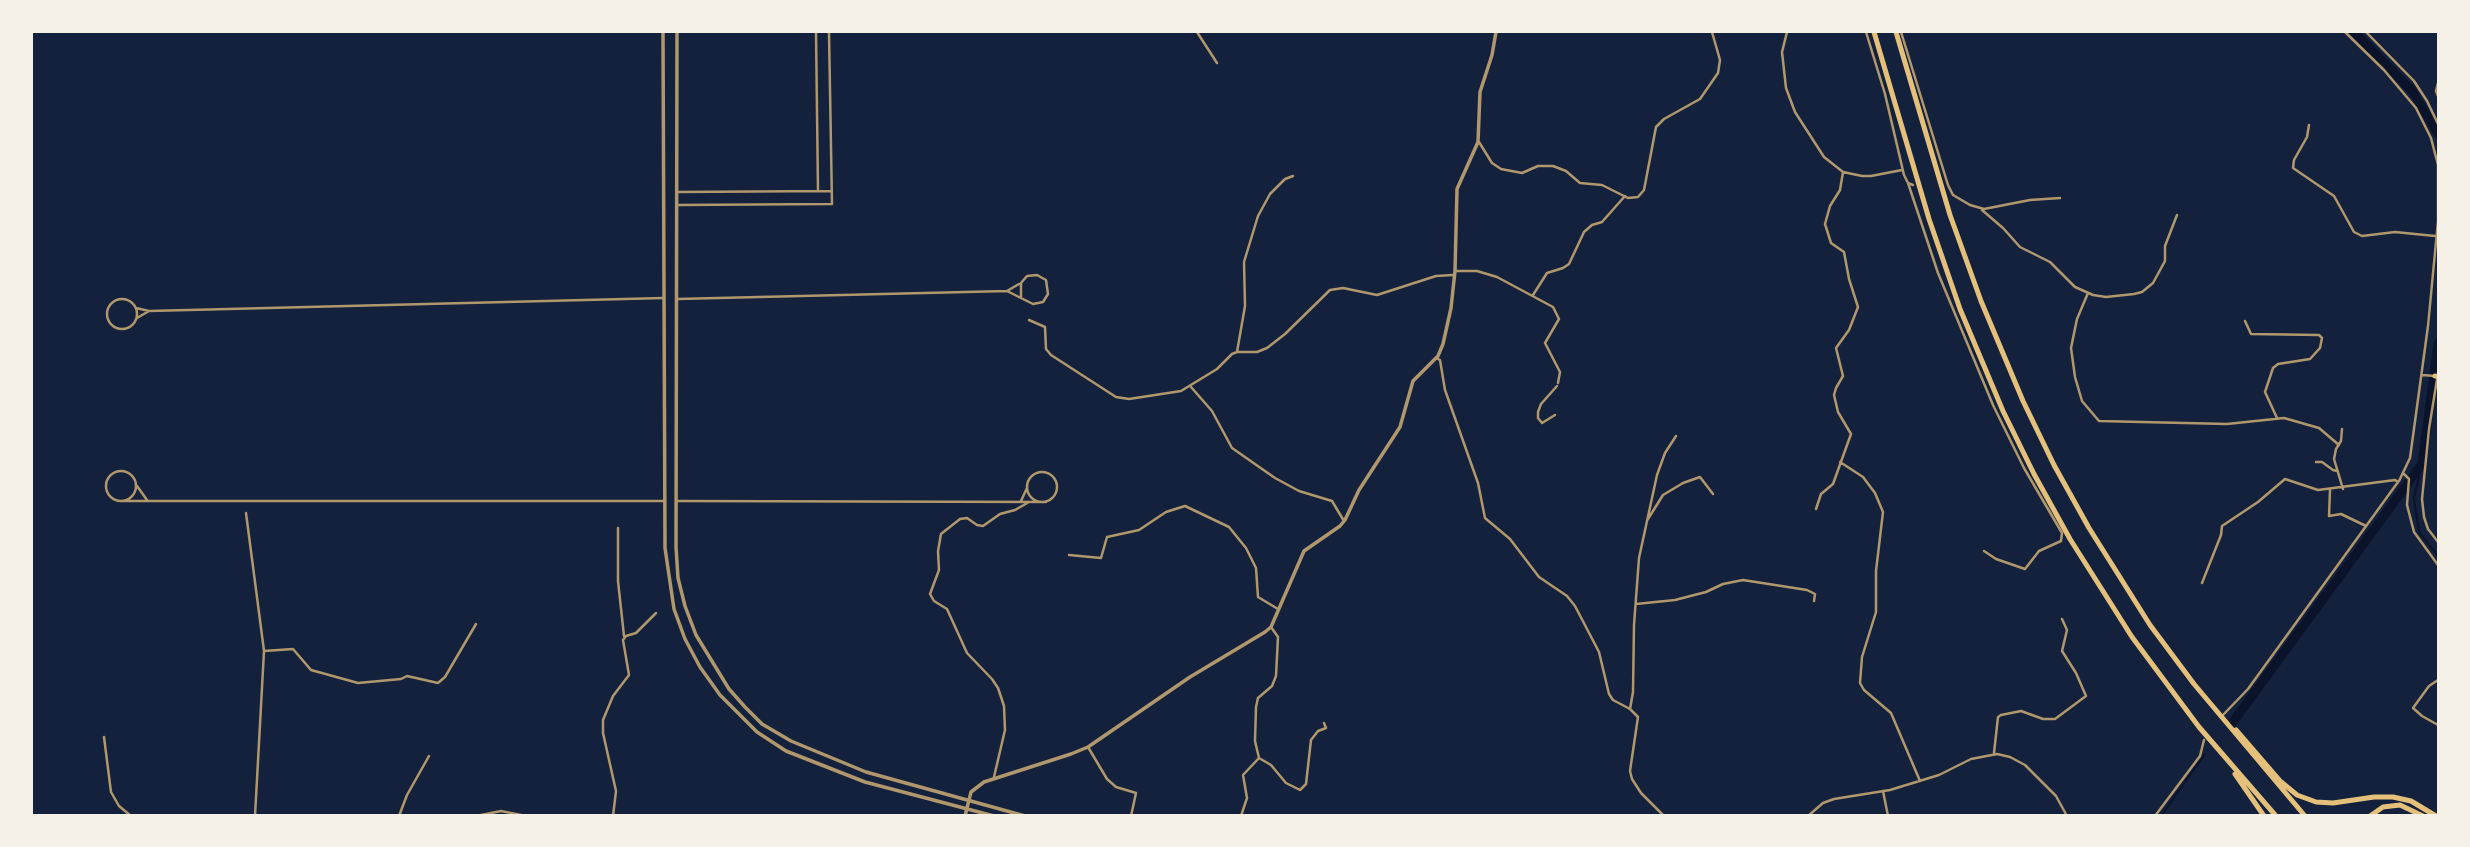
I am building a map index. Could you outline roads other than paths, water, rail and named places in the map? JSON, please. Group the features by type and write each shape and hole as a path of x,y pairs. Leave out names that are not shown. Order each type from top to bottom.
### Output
{"highway":[{"path":"1874,32 1929,219 1961,309 2003,411 2034,474 2070,539 2132,637 2264,816"},
{"path":"1898,32 1950,215 1981,301 2023,401 2054,465 2089,528 2150,625 2194,684 2305,816"},
{"path":"2194,684 2280,781 2297,795 2316,802 2333,803 2393,797 2411,801 2436,816"},
{"path":"2199,727 2276,816"},
{"path":"2370,816 2383,807 2400,805 2423,816"}],"street":[{"path":"663,32 665,548 674,609 685,639 700,667 718,691 757,732 786,751 865,782 994,816"},
{"path":"677,32 678,578 696,635 729,689 762,724 791,741 866,772 1025,816"},
{"path":"816,32 818,191"},
{"path":"677,205 832,204 829,32"},
{"path":"1197,32 1217,63"},
{"path":"965,816 973,789 995,778 1088,747 1190,677 1271,627 1304,551 1344,521 1359,490 1400,427 1413,381 1441,351 1447,331 1455,273 1457,189 1478,142 1480,92 1496,32"},
{"path":"1478,142 1497,168 1522,173 1538,166 1553,166 1566,171 1580,183 1602,185 1625,197 1639,197 1644,190 1656,127 1664,119 1700,99 1718,73 1719,52 1712,32"},
{"path":"1787,32 1782,60 1791,102 1829,163 1843,172 1871,176 1902,170"},
{"path":"1866,32 1885,94 1902,170 1938,273 1993,405 2024,468 2062,533 2061,541 2039,551 2025,569 1996,559 1984,551"},
{"path":"1898,32 1953,195 1979,208 2020,247 2043,258 2075,287 2106,297 2124,296 2147,288 2163,266 2165,246 2177,215"},
{"path":"2345,32 2400,89 2420,116 2431,138 2438,165 2436,236 2423,375 2406,476 2411,523 2420,543 2438,565"},
{"path":"2366,32 2414,81 2438,124"},
{"path":"2438,83 2438,96"},
{"path":"2309,125 2308,136 2294,160 2293,168 2334,196 2354,232 2362,236 2395,232 2436,236"},
{"path":"1816,509 1821,494 1833,484 1851,434 1838,412 1834,395 1843,376 1836,348 1849,330 1858,307 1844,252 1831,243 1825,225 1830,206 1840,190 1843,172"},
{"path":"1029,320 1045,327 1048,352 1116,397 1129,399 1173,393 1191,387 1237,352 1245,306 1244,262 1258,216 1270,194 1285,179 1293,176"},
{"path":"1940,177 1946,176"},
{"path":"1908,183 1913,185"},
{"path":"677,191 831,191"},
{"path":"1533,295 1547,273 1569,264 1584,232 1592,225 1602,222 1625,197"},
{"path":"1979,208 2060,198"},
{"path":"1237,352 1257,352 1267,348 1330,290 1343,288 1377,295 1436,276 1477,271 1533,295 1553,307 1559,315 1558,324 1545,343 1560,372 1557,385 1541,404 1538,418 1542,423 1555,415"},
{"path":"677,299 1007,291 1029,303 1038,304 1046,299 1049,289 1046,280 1037,275 1027,276 1007,291"},
{"path":"1021,283 1021,297"},
{"path":"2088,293 2075,326 2071,348 2082,401 2099,421 2227,424 2277,418 2319,428 2339,445"},
{"path":"149,311 137,318 128,328 119,329 111,324 107,315 110,306 119,300 129,301 136,308 149,311 664,298"},
{"path":"136,308 137,318"},
{"path":"2245,321 2251,334 2319,335 2322,338 2320,348 2310,359 2278,364 2273,368 2265,392 2277,418"},
{"path":"1436,358 1440,360 1445,390 1478,483 1485,518 1510,539 1539,577 1571,601 1599,652 1609,694 1613,701 1630,709 1639,721 1631,762 1632,779 1640,793 1664,816"},
{"path":"2423,375 2438,376 2422,499 2428,529 2438,542"},
{"path":"1191,387 1212,411 1232,448 1299,491 1332,501 1344,521"},
{"path":"2342,429 2339,445 2334,453 2343,489"},
{"path":"1630,709 1639,558 1659,468 1676,436"},
{"path":"1840,462 1863,477 1875,493 1883,512 1876,571 1876,612 1862,657 1860,683 1864,690 1891,713 1920,781"},
{"path":"2316,462 2322,462 2337,471"},
{"path":"149,502 143,498 130,473 120,471 111,475 106,484 108,493 121,501 149,502 1046,502 1054,497 1058,487 1051,474 1036,472 1029,479 1021,501"},
{"path":"2223,715 2248,689 2398,482 2406,476"},
{"path":"1647,521 1662,495 1683,483 1700,477 1713,494"},
{"path":"2202,583 2222,526 2257,503 2282,480 2288,479 2318,490 2343,489 2395,480 2398,482"},
{"path":"121,501 134,495 137,485"},
{"path":"1027,488 1035,500 1046,502"},
{"path":"2330,490 2329,516 2341,514 2366,526"},
{"path":"995,778 1005,730 1004,706 998,688 967,653 947,609 934,601 930,594 939,570 941,534 960,519 967,518 983,526 1000,513 1015,510 1029,502"},
{"path":"1069,555 1101,558 1107,537 1139,530 1166,512 1185,506 1228,527 1246,548 1256,568 1258,597 1278,609"},
{"path":"246,513 264,652 255,816"},
{"path":"613,816 616,791 603,733 603,720 613,696 629,675 622,647 624,638 618,581 618,528"},
{"path":"1636,604 1675,600 1743,580 1807,590 1815,594 1814,601"},
{"path":"624,638 636,634 656,613"},
{"path":"1994,754 1998,717 2001,715 2027,712 2043,719 2056,719 2086,696 2062,651 2067,630 2062,619"},
{"path":"264,652 293,649 311,670 358,682 401,679 407,676 438,683 445,677 476,624"},
{"path":"1271,627 1279,637 1272,686 1261,694 1256,707 1255,741 1259,758 1271,765 1286,783 1300,790 1306,784 1311,740 1318,731 1326,728 1324,723"},
{"path":"2438,680 2429,686 2413,708 2438,725"},
{"path":"718,691 729,689"},
{"path":"104,737 111,792 131,816"},
{"path":"2155,816 2200,756 2204,740"},
{"path":"1088,747 1107,779 1116,787 1136,793 1131,816"},
{"path":"1808,816 1823,803 1834,799 1883,791 1920,781 1970,759 1994,754 2010,757 2025,765 2056,796 2067,816"},
{"path":"399,816 407,795 429,757"},
{"path":"1241,816 1247,798 1243,775 1259,758"},
{"path":"1883,791 1888,816"},
{"path":"476,816 501,811 526,816"}],"waterway":[{"path":"2354,32 2413,92 2438,134"},
{"path":"2233,722 2422,464 2438,343"},
{"path":"2422,464 2414,498 2419,532 2438,556"},
{"path":"2161,816 2205,754"}]}
